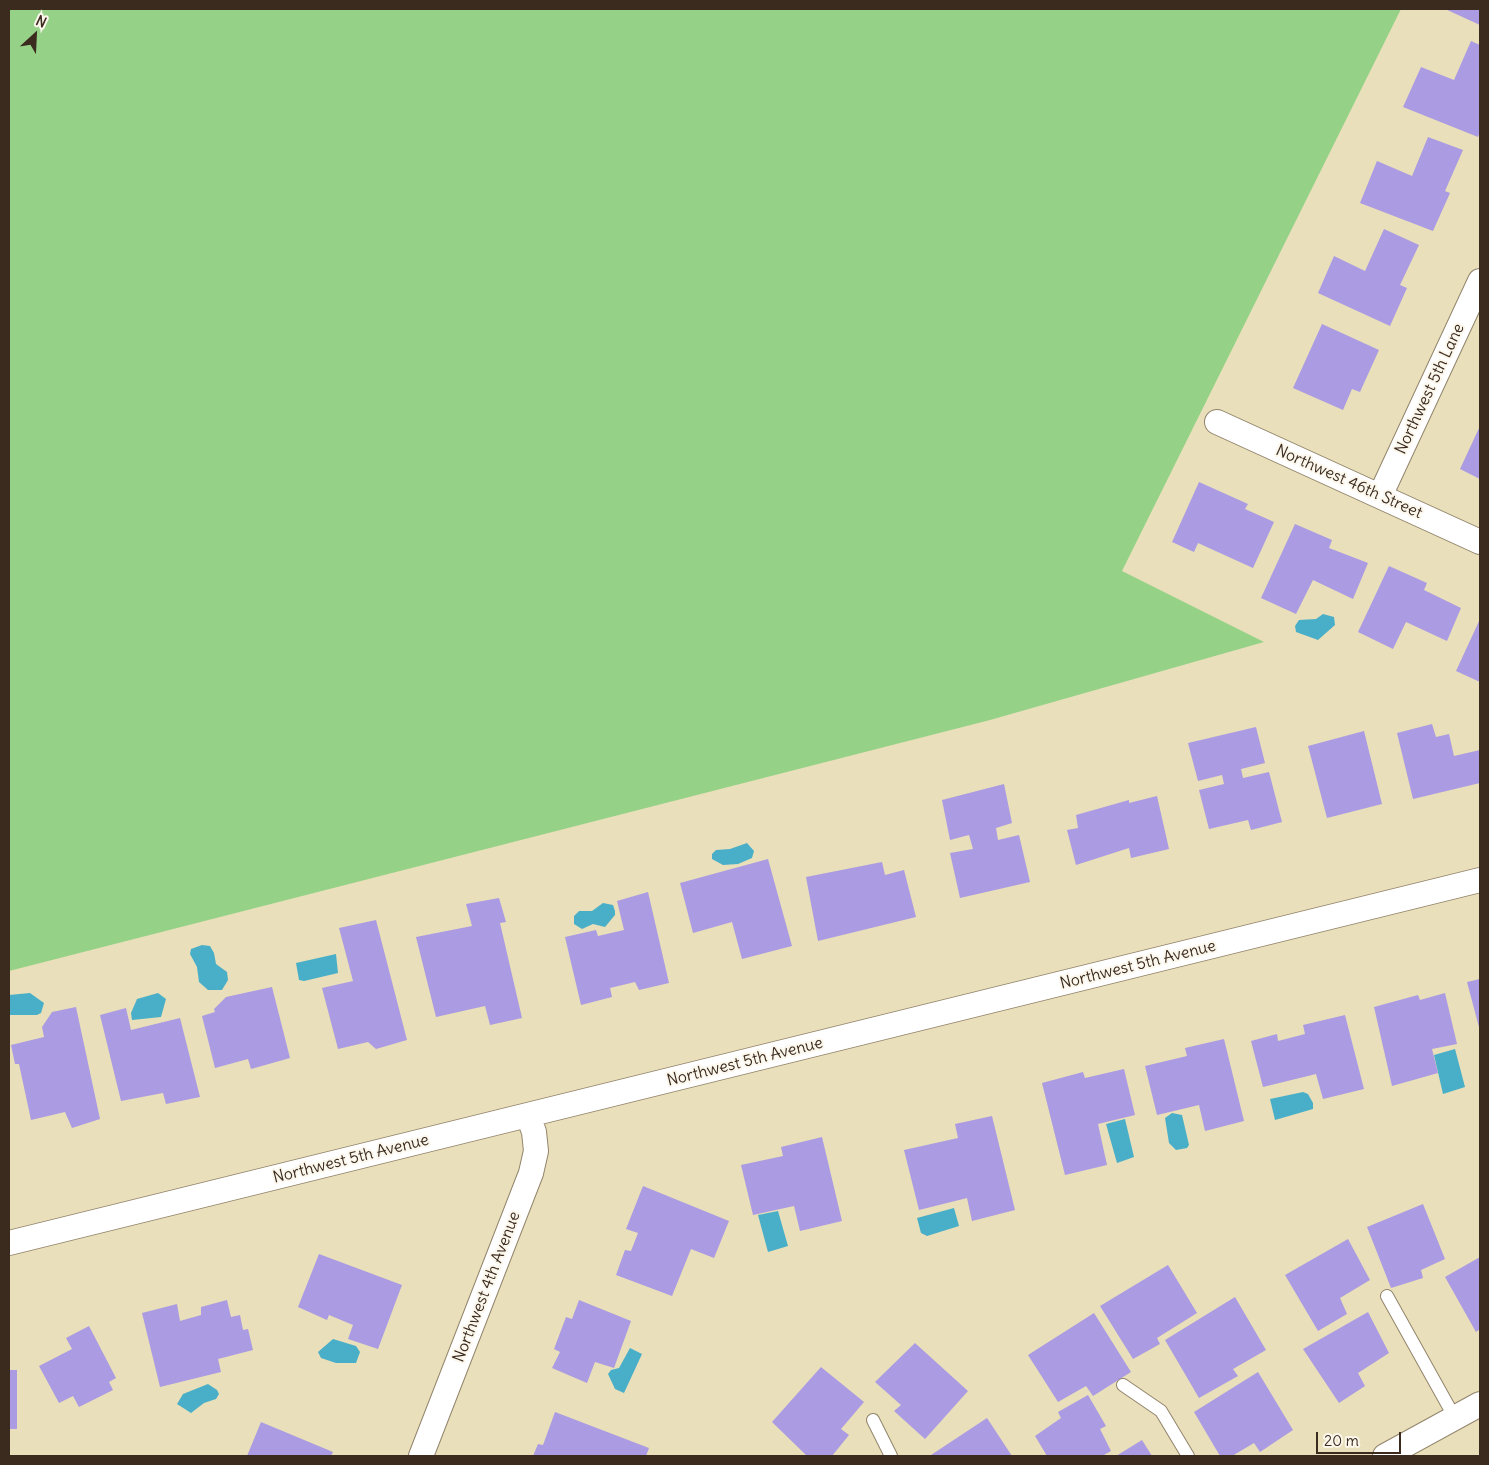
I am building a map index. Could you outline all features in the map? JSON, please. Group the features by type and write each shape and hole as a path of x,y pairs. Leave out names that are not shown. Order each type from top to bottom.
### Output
{"street":[{"name":"Northwest 5th Lane","path":"1380,496 1480,281"},
{"name":"Northwest 46th Street","path":"1218,422 1480,542"},
{"name":"Northwest 5th Avenue","path":"9,1243 1480,880"},
{"name":"Northwest 4th Avenue","path":"421,1456 531,1174 536,1150 534,1132 528,1116"},
{"path":"1385,1456 1480,1404"}],"lane":[{"path":"1387,1296 1455,1418"},
{"path":"1123,1385 1161,1411 1188,1456"},
{"path":"873,1420 891,1456"}],"green space":[{"path":"9,9 1401,9 1122,571 1264,642 990,720 9,971"}],"water":[{"path":"1323,614 1334,617 1335,625 1318,640 1296,632 1295,626 1299,620 1316,619"},
{"path":"747,843 754,851 752,858 738,864 723,865 712,859 712,854 716,850 730,849"},
{"path":"603,903 613,905 615,911 615,915 605,927 593,924 582,929 574,924 574,916 579,911 592,911"},
{"path":"202,945 210,946 214,953 216,964 227,972 228,980 222,990 208,990 199,982 197,967 190,954 191,949"},
{"path":"336,954 338,973 304,981 299,980 296,963"},
{"path":"30,993 44,1003 41,1013 37,1015 9,1015 9,995"},
{"path":"158,993 166,999 161,1017 132,1020 131,1013 137,999"},
{"path":"1455,1049 1465,1087 1443,1094 1434,1055"},
{"path":"1303,1092 1308,1094 1313,1103 1313,1109 1275,1120 1270,1099"},
{"path":"1172,1113 1182,1115 1189,1145 1187,1148 1176,1150 1169,1143 1165,1118"},
{"path":"1125,1119 1134,1157 1117,1163 1106,1124"},
{"path":"954,1208 959,1226 927,1236 921,1233 917,1218"},
{"path":"778,1211 788,1246 768,1252 758,1215"},
{"path":"333,1339 356,1346 360,1352 356,1363 336,1363 321,1358 318,1352"},
{"path":"630,1348 642,1354 624,1393 615,1389 608,1374 611,1370 619,1368"},
{"path":"208,1384 217,1390 219,1394 216,1399 204,1403 191,1413 177,1404 183,1394"}],"building":[{"path":"1445,9 1480,9 1480,25"},
{"path":"1471,41 1480,45 1480,131 1478,137 1403,107 1421,67 1454,80"},
{"path":"1428,137 1463,150 1445,191 1450,193 1433,231 1360,203 1377,161 1412,176"},
{"path":"1384,229 1419,245 1400,285 1407,288 1390,326 1318,293 1334,256 1365,271"},
{"path":"1322,324 1379,350 1360,392 1352,389 1343,410 1293,388"},
{"path":"1480,426 1480,479 1460,469"},
{"path":"1199,482 1248,504 1245,509 1274,522 1253,568 1198,543 1194,552 1172,542"},
{"path":"1295,524 1332,540 1329,548 1368,563 1353,599 1313,580 1296,614 1261,598"},
{"path":"1389,566 1427,583 1424,590 1461,608 1447,641 1406,622 1393,649 1358,632"},
{"path":"1480,619 1480,682 1456,671"},
{"path":"1432,724 1436,737 1449,734 1454,756 1480,750 1480,783 1413,799 1397,733"},
{"path":"1256,727 1265,763 1241,769 1243,778 1269,772 1282,822 1251,830 1248,820 1209,829 1199,790 1224,784 1222,775 1198,781 1188,743"},
{"path":"1364,731 1382,804 1327,818 1308,746"},
{"path":"1004,784 1012,823 996,828 998,840 1019,835 1030,882 960,898 950,853 973,849 969,835 950,840 942,800"},
{"path":"1157,796 1169,849 1131,858 1129,848 1076,865 1067,830 1078,828 1076,815 1129,800 1129,803"},
{"path":"768,859 792,946 742,959 732,922 693,933 680,883"},
{"path":"882,862 885,875 904,870 916,917 818,941 806,877"},
{"path":"648,892 669,983 639,990 635,982 610,988 612,997 581,1005 565,937 596,930 598,936 624,930 617,901"},
{"path":"499,898 506,922 500,923 522,1018 490,1025 485,1006 436,1017 416,937 472,926 466,904"},
{"path":"376,920 407,1040 376,1049 368,1042 338,1049 322,988 353,981 339,928"},
{"path":"1480,979 1480,1031 1467,982"},
{"path":"272,987 290,1058 251,1069 248,1059 215,1068 202,1016 215,1012 214,1009 226,997"},
{"path":"1445,993 1457,1044 1432,1049 1438,1073 1392,1086 1374,1007 1418,995 1420,1000"},
{"path":"76,1007 100,1119 72,1128 65,1112 31,1120 19,1064 15,1064 11,1045 44,1037 42,1027 52,1012"},
{"path":"126,1008 131,1030 180,1018 200,1097 166,1104 163,1093 121,1101 100,1015"},
{"path":"1345,1015 1364,1089 1323,1099 1316,1074 1263,1087 1251,1041 1277,1034 1278,1041 1305,1034 1303,1025"},
{"path":"1224,1039 1244,1121 1205,1131 1199,1105 1157,1115 1145,1066 1187,1056 1185,1048"},
{"path":"1124,1069 1135,1115 1098,1124 1107,1165 1065,1175 1042,1083 1083,1072 1085,1078"},
{"path":"992,1116 1015,1210 972,1221 967,1198 919,1210 904,1150 958,1138 955,1124"},
{"path":"822,1137 842,1221 800,1231 794,1206 753,1215 741,1165 783,1156 781,1147"},
{"path":"643,1186 729,1221 714,1258 691,1249 672,1296 616,1275 625,1250 631,1251 638,1233 626,1229"},
{"path":"1423,1204 1445,1259 1421,1270 1423,1278 1391,1288 1367,1227"},
{"path":"1348,1239 1370,1280 1340,1298 1347,1314 1318,1331 1285,1275"},
{"path":"319,1254 402,1285 378,1349 348,1339 353,1325 329,1315 327,1320 298,1307"},
{"path":"1480,1257 1480,1329 1476,1332 1445,1277"},
{"path":"1168,1265 1197,1313 1157,1338 1160,1344 1133,1359 1100,1306"},
{"path":"1235,1297 1266,1350 1233,1369 1238,1376 1199,1398 1165,1340"},
{"path":"227,1300 231,1317 240,1315 243,1330 248,1329 253,1350 218,1359 221,1372 160,1387 142,1313 177,1304 180,1321 201,1315 201,1307"},
{"path":"579,1300 631,1321 614,1368 595,1362 587,1383 552,1368 560,1352 554,1349 566,1317 572,1319"},
{"path":"1368,1312 1389,1353 1358,1373 1365,1386 1339,1403 1303,1349"},
{"path":"1094,1313 1131,1372 1093,1396 1086,1386 1058,1402 1028,1355"},
{"path":"89,1326 116,1378 109,1382 113,1390 79,1407 73,1396 59,1403 39,1366 72,1349 66,1338"},
{"path":"915,1343 968,1391 925,1439 894,1411 901,1405 875,1382"},
{"path":"821,1367 864,1402 841,1429 849,1435 832,1456 807,1456 772,1422"},
{"path":"9,1370 17,1370 17,1429 9,1429"},
{"path":"1258,1372 1293,1430 1260,1452 1254,1443 1232,1456 1220,1456 1194,1412"},
{"path":"1088,1395 1106,1426 1100,1429 1111,1451 1102,1456 1047,1456 1035,1436 1061,1418 1058,1412"},
{"path":"555,1412 649,1448 646,1456 533,1456 538,1444 543,1445"},
{"path":"987,1418 1012,1456 931,1455"},
{"path":"261,1422 333,1452 331,1456 247,1456"},
{"path":"1142,1440 1152,1456 1116,1456"}]}
